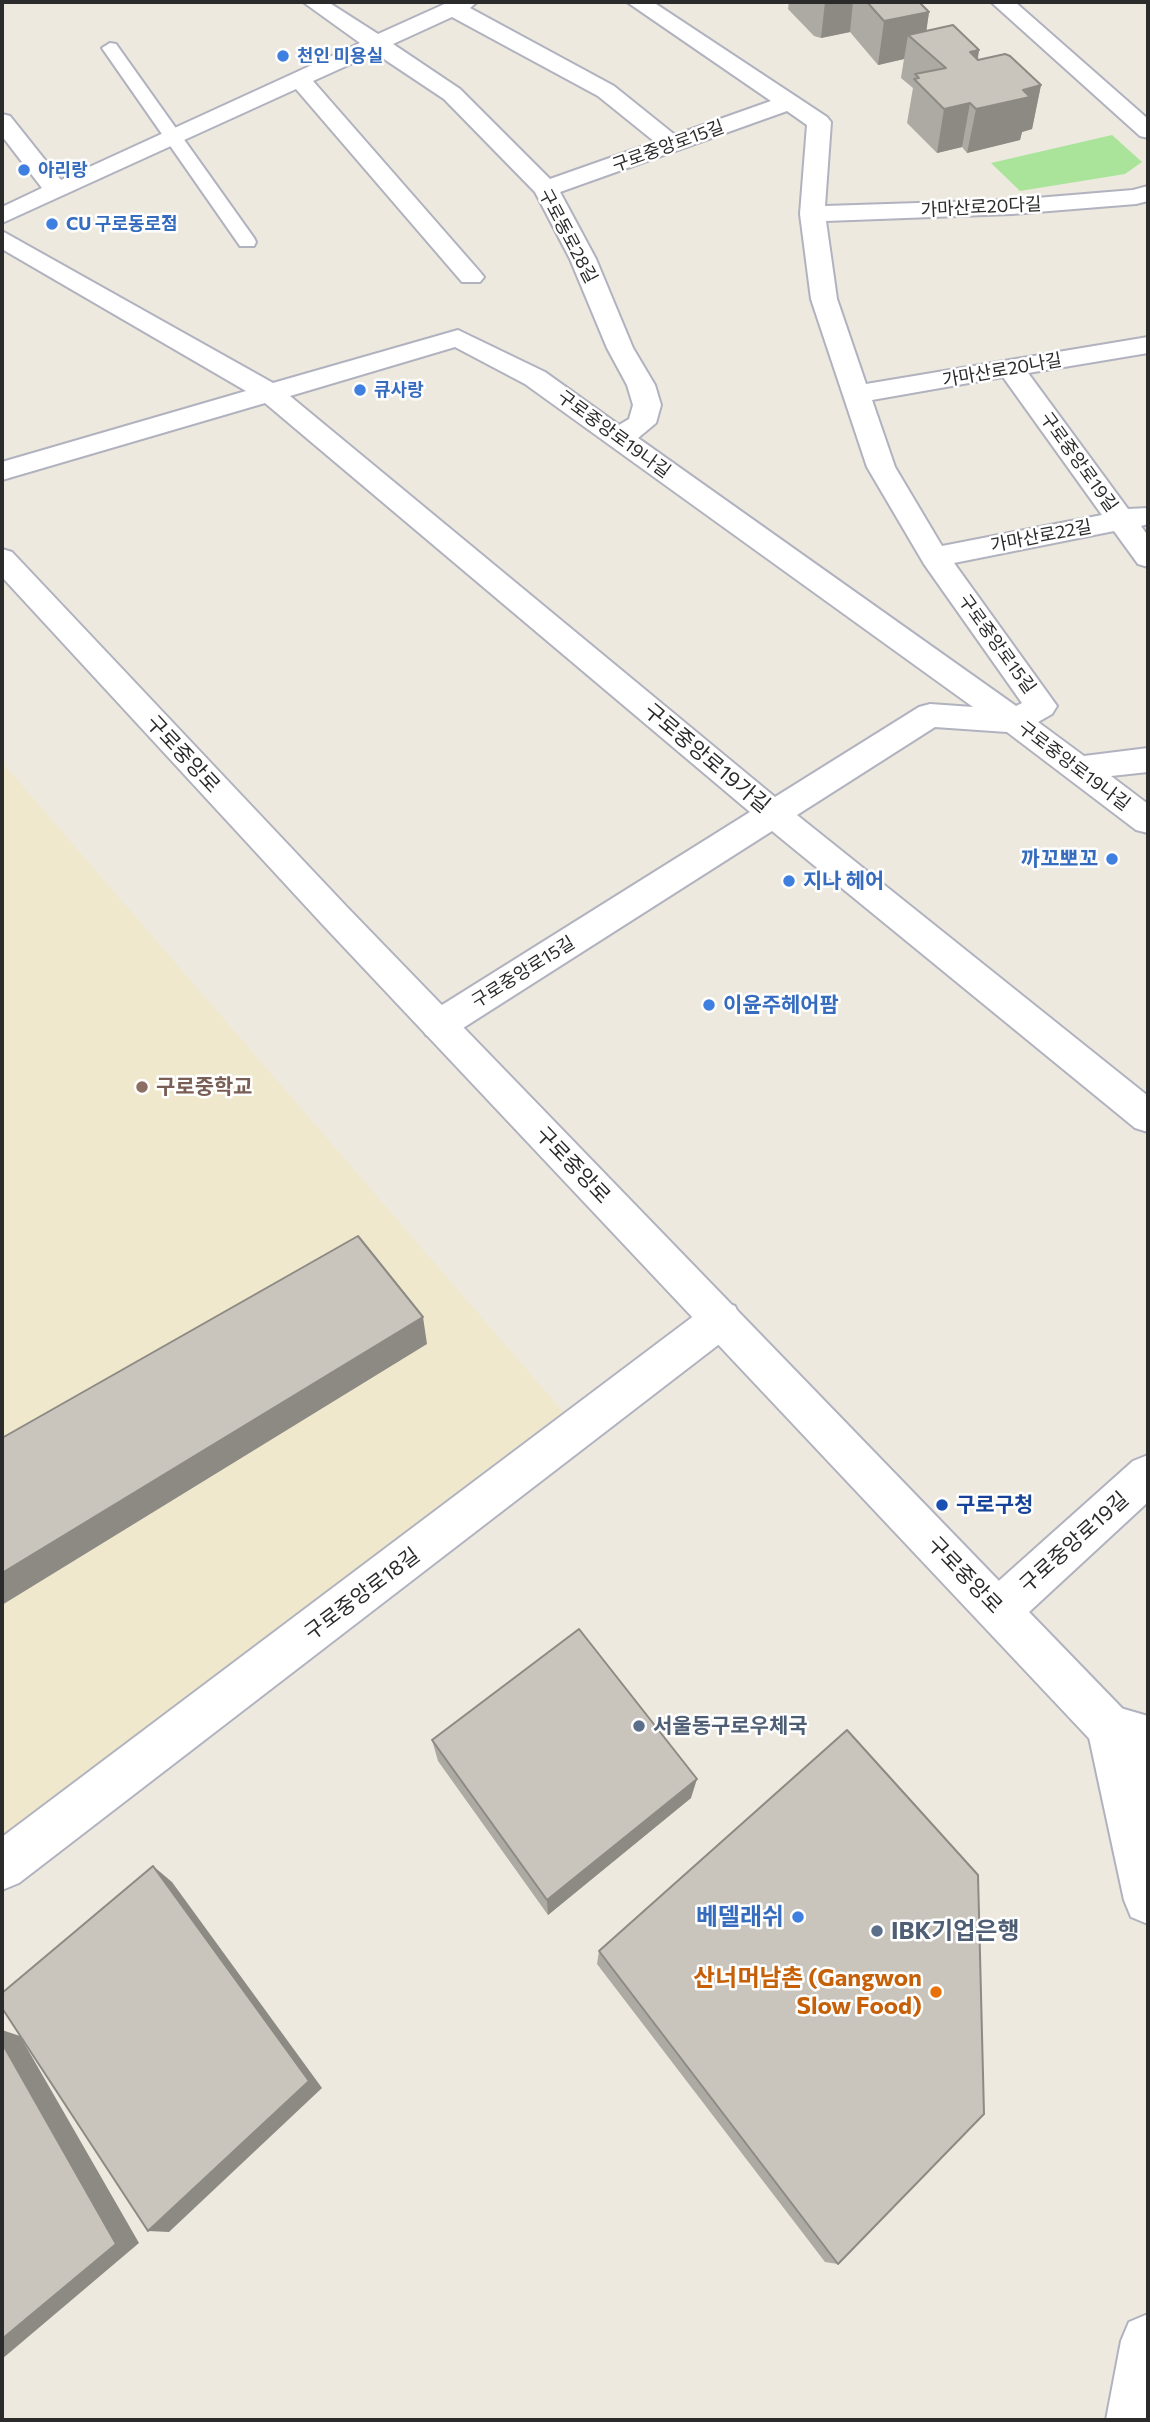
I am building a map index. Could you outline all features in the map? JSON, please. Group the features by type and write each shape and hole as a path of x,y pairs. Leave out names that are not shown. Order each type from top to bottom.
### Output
{"street":[{"name":"구로동로28길","path":"314,2 452,94 546,189 583,259 647,405 642,423 619,438"},
{"name":"구로중앙로15길","path":"439,1025 930,715 1015,721 1041,706 934,557 881,467 824,299 813,214 820,122 638,2"},
{"path":"1002,2 1148,131"},
{"path":"2,216 460,5 606,91 672,144"},
{"path":"299,79 471,277"},
{"name":"구로중앙로15길","path":"546,189 790,102"},
{"path":"2,121 57,191"},
{"name":"가마산로20다길","path":"813,214 1012,207 1136,197 1148,193"},
{"path":"2,239 270,393"},
{"name":"구로중앙로19나길","path":"2,471 458,338 535,378 1015,721 1148,821"},
{"name":"가마산로20나길","path":"856,394 1148,345"},
{"name":"구로중앙로19길","path":"1010,368 1135,518 1148,557"},
{"name":"구로중앙로19가길","path":"270,393 773,813 1148,1117"},
{"name":"가마산로22길","path":"934,557 1135,518"},
{"name":"구로중앙로","path":"2,559 439,1025 999,1610 1129,1733 1148,1768"},
{"path":"1080,768 1148,760"},
{"name":"구로중앙로18길","path":"2,1866 721,1319"},
{"name":"구로중앙로19길","path":"999,1610 1148,1475"},
{"path":"1129,1733 1148,1900"},
{"path":"1133,2420 1148,2341"}],"lane":[{"path":"110,48 247,242"}],"shaded area":[{"name":"구로중학교","path":"2,762 579,1430 2,1866"}],"green space":[{"path":"1112,135 1142,162 1125,174 1020,191 991,163"}],"building":[{"path":"867,2 919,2 929,12 884,21"},
{"path":"953,25 979,50 970,52 978,60 1005,54 1041,85 1023,90 1030,97 976,109 970,103 944,109 914,79 919,78 915,74 946,68 908,35"},
{"path":"358,1236 423,1317 2,1573 2,1438"},
{"path":"579,1629 697,1779 547,1900 432,1740"},
{"path":"847,1730 978,1875 984,2114 838,2264 599,1951"},
{"path":"153,1866 309,2081 148,2231 2,2008 2,1993"},
{"path":"2,2043 116,2244 2,2339"}],"place":[{"name":"천인 미용실","path":"283,56"},
{"name":"아리랑","path":"24,170"},
{"name":"CU 구로동로점","path":"52,224"},
{"name":"큐사랑","path":"360,390"},
{"name":"까꼬뽀꼬","path":"1112,859"},
{"name":"지나 헤어","path":"789,881"},
{"name":"이윤주헤어팜","path":"709,1005"},
{"name":"구로중학교","path":"142,1087"},
{"name":"구로구청","path":"942,1505"},
{"name":"서울동구로우체국","path":"639,1726"},
{"name":"베델래쉬","path":"798,1917"},
{"name":"IBK기업은행","path":"877,1931"},
{"name":"산너머남촌 (Gangwon Slow Food)","path":"936,1992"}]}
